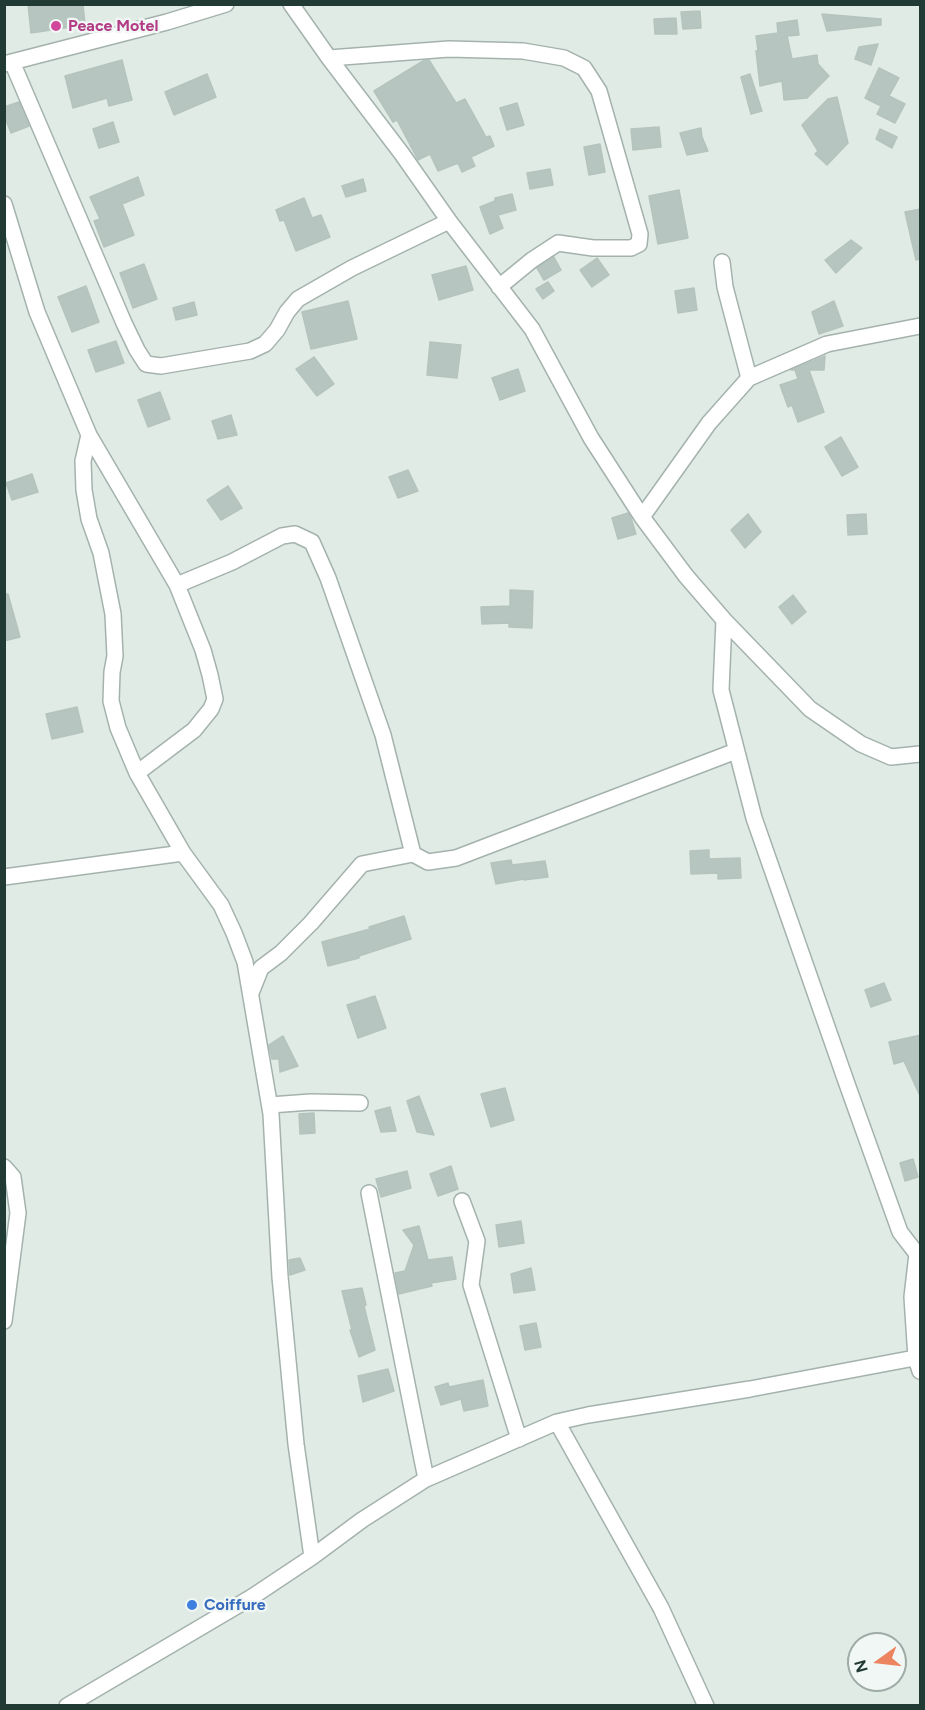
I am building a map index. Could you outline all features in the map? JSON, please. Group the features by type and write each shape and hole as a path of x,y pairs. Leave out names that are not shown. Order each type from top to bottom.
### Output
{"street":[{"path":"226,4 167,22 8,63 124,324 146,364 161,366 250,351 265,344 298,299 352,268 449,221"},
{"path":"291,4 449,221 532,329 591,438 642,517 686,576 724,620 810,709 861,744 891,757 921,754"},
{"path":"329,58 449,49 512,51 564,58 584,68 599,91 640,234 639,244 631,248 593,248 558,243 532,260 499,287"},
{"path":"4,204 37,312 89,435 177,585 203,650 210,675 215,699 211,709 194,730 137,773"},
{"path":"722,262 725,287 749,378"},
{"path":"642,517 709,423 749,378 827,344 921,326"},
{"path":"89,435 83,461 84,490 89,519 101,553 113,614 115,656 111,701 118,728 137,773 183,853 221,905 245,962 270,1105 280,1277 296,1444 312,1557"},
{"path":"177,585 232,562 282,536 295,534 312,542 328,578 383,735 413,854"},
{"path":"67,1706 252,1597 362,1520 426,1479 557,1422 919,1362 912,1297 917,1254 900,1232 754,818 721,690 724,620"},
{"path":"251,993 261,968 311,923 362,864 413,854 428,862 456,858 736,751"},
{"path":"4,877 183,853"},
{"path":"270,1105 310,1102 360,1103"},
{"path":"4,1167 13,1177 18,1213 4,1321"},
{"path":"369,1192 426,1479"},
{"path":"462,1201 477,1241 471,1285 519,1439"},
{"path":"900,1232 921,1235"},
{"path":"557,1422 661,1608 706,1706"}],"building":[{"path":"28,4 83,4 85,25 31,33"},
{"path":"700,11 701,28 683,29 681,12"},
{"path":"822,14 881,19 881,25 827,31"},
{"path":"676,18 677,34 655,34 654,19"},
{"path":"797,20 799,35 787,36 792,59 817,55 818,64 829,76 807,98 784,100 782,81 760,86 756,36 778,33 777,23"},
{"path":"878,44 871,65 855,59 859,47"},
{"path":"122,60 132,100 109,106 107,98 73,108 65,76"},
{"path":"429,60 456,103 465,99 486,137 490,136 494,146 471,157 475,166 462,172 458,163 438,171 430,154 418,160 397,120 393,122 374,91 423,61"},
{"path":"879,68 899,78 889,96 905,104 895,123 877,114 881,106 865,98"},
{"path":"207,74 216,97 174,115 165,92"},
{"path":"750,74 762,111 751,114 741,77"},
{"path":"837,97 848,143 827,165 815,154 818,151 802,125 828,99"},
{"path":"19,102 29,126 11,133 4,115 4,107"},
{"path":"517,103 524,125 507,130 500,108"},
{"path":"113,122 119,142 99,148 93,129"},
{"path":"659,127 661,147 633,150 631,129"},
{"path":"701,128 708,151 687,155 680,133"},
{"path":"880,129 897,137 892,148 876,139"},
{"path":"600,144 605,172 589,175 584,147"},
{"path":"550,169 553,185 530,189 527,173"},
{"path":"138,177 144,195 122,204 134,235 104,247 94,221 100,219 90,197"},
{"path":"363,179 366,191 346,197 342,186"},
{"path":"679,190 688,238 658,244 649,196"},
{"path":"512,194 516,210 498,215 503,228 490,234 480,207 495,201 495,198"},
{"path":"304,198 312,218 321,215 330,237 296,251 284,220 280,221 276,210"},
{"path":"921,209 921,259 916,260 905,212"},
{"path":"851,240 862,248 836,273 825,260"},
{"path":"554,257 561,270 544,280 537,268"},
{"path":"597,258 609,275 592,287 580,270"},
{"path":"144,264 157,299 133,308 120,273"},
{"path":"466,266 473,290 439,300 432,275"},
{"path":"548,282 554,291 543,299 536,289"},
{"path":"86,286 99,322 72,332 58,297"},
{"path":"694,288 697,310 678,313 675,291"},
{"path":"348,301 357,339 311,349 302,312"},
{"path":"834,301 843,326 819,334 812,312"},
{"path":"194,302 197,315 176,320 173,308"},
{"path":"116,341 124,363 96,372 88,350"},
{"path":"430,342 461,345 457,378 427,375"},
{"path":"825,356 824,370 809,370 824,412 798,422 792,405 788,407 780,385 798,379 795,370 791,370"},
{"path":"314,357 334,384 317,396 296,369"},
{"path":"518,369 525,391 500,400 492,378"},
{"path":"160,392 170,419 148,427 138,400"},
{"path":"231,415 237,435 218,439 212,421"},
{"path":"841,437 858,467 842,476 825,447"},
{"path":"408,470 418,491 398,498 389,477"},
{"path":"32,474 38,492 12,500 6,483"},
{"path":"228,486 242,508 221,520 207,500"},
{"path":"628,513 636,534 618,539 612,518"},
{"path":"748,514 761,532 745,548 731,530"},
{"path":"866,514 867,534 848,535 847,515"},
{"path":"510,590 533,591 532,628 509,627 509,623 482,624 481,607 510,606"},
{"path":"4,594 8,594 20,637 4,641"},
{"path":"793,595 806,612 792,624 779,607"},
{"path":"77,707 83,732 52,739 46,714"},
{"path":"709,850 709,859 740,858 741,878 718,879 718,873 691,874 690,851"},
{"path":"511,860 512,865 545,861 548,877 496,884 491,863"},
{"path":"404,916 411,939 359,956 359,958 328,966 322,942 370,929 369,927"},
{"path":"884,983 891,1000 871,1007 865,990"},
{"path":"375,996 386,1028 358,1038 347,1005"},
{"path":"921,1035 921,1098 904,1061 894,1064 889,1042"},
{"path":"283,1036 298,1066 280,1072 279,1059 272,1059 269,1045"},
{"path":"505,1088 514,1120 491,1127 481,1094"},
{"path":"419,1096 434,1135 417,1132 407,1101"},
{"path":"390,1107 396,1131 381,1132 375,1111"},
{"path":"314,1113 315,1133 300,1134 299,1114"},
{"path":"913,1159 918,1177 905,1181 900,1163"},
{"path":"451,1166 458,1189 438,1196 430,1174"},
{"path":"407,1171 411,1188 381,1197 376,1179"},
{"path":"521,1221 524,1243 499,1247 496,1225"},
{"path":"419,1226 428,1260 452,1257 456,1279 431,1283 432,1286 399,1294 395,1273 405,1271 414,1245 403,1230"},
{"path":"300,1258 305,1270 290,1275 289,1260"},
{"path":"531,1268 535,1290 514,1293 511,1274"},
{"path":"362,1288 375,1350 359,1357 350,1330 352,1330 342,1291"},
{"path":"536,1323 541,1347 525,1350 520,1326"},
{"path":"388,1369 394,1391 363,1402 358,1376"},
{"path":"483,1380 488,1406 464,1411 461,1399 441,1405 435,1387 448,1383 449,1387"}],"place":[{"name":"Peace Motel","path":"56,26"},
{"name":"Coiffure","path":"192,1605"}]}
